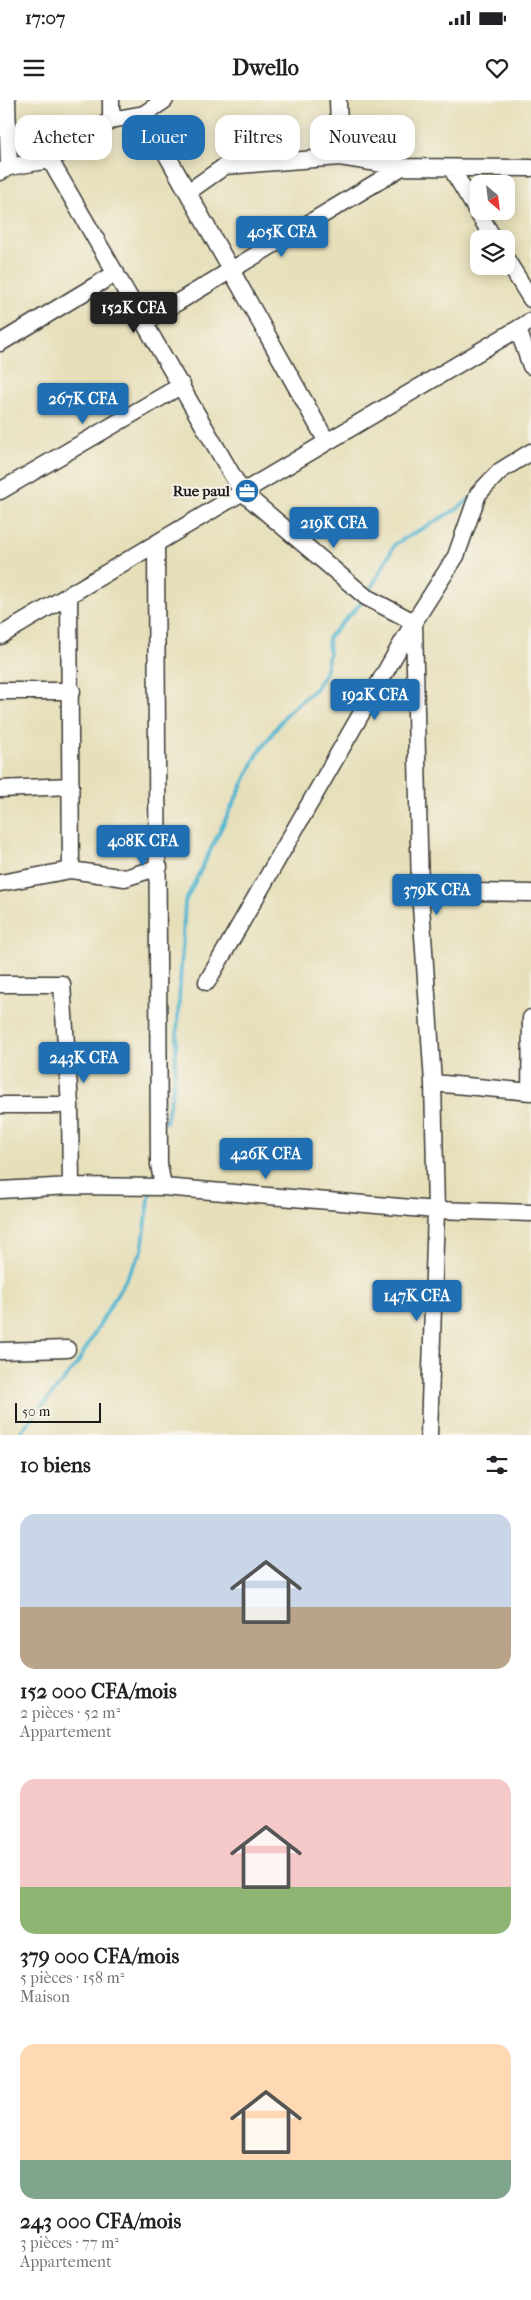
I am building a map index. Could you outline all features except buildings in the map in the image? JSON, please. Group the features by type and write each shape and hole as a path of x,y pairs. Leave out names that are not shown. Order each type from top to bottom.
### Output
{"street":[{"path":"7,100 4,170 50,160 242,492 366,597 414,622"},
{"path":"111,100 111,115"},
{"path":"112,120 144,114 165,100"},
{"path":"338,100 339,115"},
{"path":"144,114 327,442"},
{"path":"188,192 224,166 310,159"},
{"path":"359,160 402,167 531,168"},
{"path":"145,322 402,167"},
{"path":"451,168 489,230"},
{"path":"0,343 116,273"},
{"path":"515,273 531,299"},
{"path":"0,636 524,325 531,366"},
{"path":"0,491 182,386"},
{"path":"208,982 414,622 456,556 478,494 500,471 531,452"},
{"path":"156,544 159,867 158,1164 162,1188"},
{"path":"69,595 72,691 71,870"},
{"path":"414,622 420,891 433,1083 436,1210 429,1435"},
{"path":"0,690 72,691"},
{"path":"0,788 71,786"},
{"path":"0,884 71,870 125,878 159,867"},
{"path":"420,891 531,893"},
{"path":"0,984 62,984 70,1104 71,1186"},
{"path":"433,1083 530,1092 531,1018"},
{"path":"0,1105 70,1104"},
{"path":"0,1190 71,1186 162,1188 436,1210 531,1213"},
{"path":"0,1351 67,1349"}],"waterway":[{"path":"368,594 395,544 457,509 470,499"},
{"path":"166,1122 174,1083 185,902 257,755 287,713 315,689 325,673 329,654 328,638 364,600"},
{"path":"18,1435 77,1364 142,1251 150,1192"}],"place":[{"name":"Rue paul","path":"247,491"}]}
